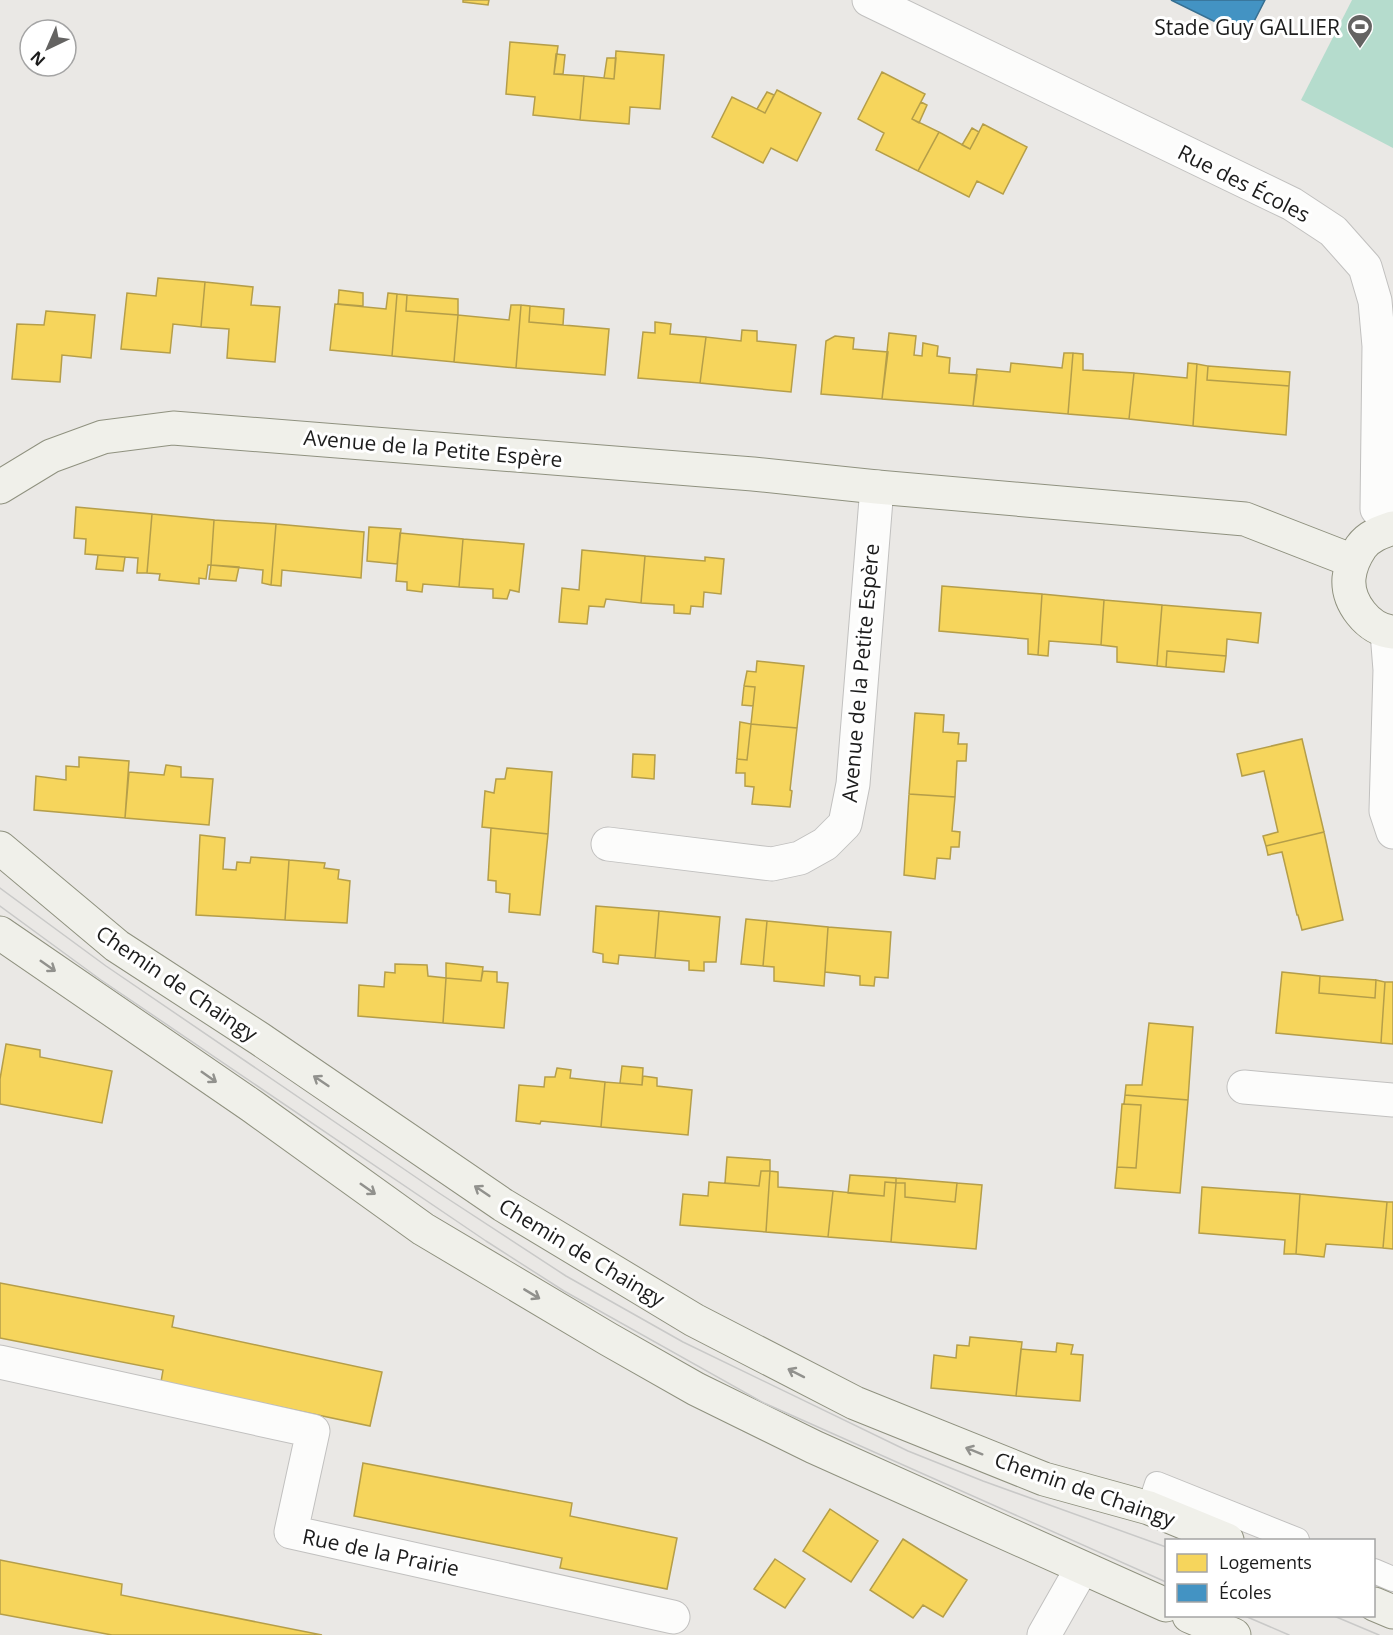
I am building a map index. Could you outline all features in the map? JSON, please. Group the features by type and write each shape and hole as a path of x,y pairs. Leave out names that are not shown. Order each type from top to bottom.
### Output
{"street":[{"name":"Rue des Écoles","path":"869,0 1292,204 1333,231 1365,267 1375,301 1379,346 1377,509 1393,527"},
{"name":"Avenue de la Petite Espère","path":"0,488 51,456 103,437 173,428 741,473 1245,519 1353,561"},
{"name":"Avenue de la Petite Espère","path":"608,844 772,864 800,858 825,844 845,824 853,784 878,487"},
{"path":"1393,527 1376,534 1362,545 1353,561 1349,579 1351,596 1359,612 1372,624 1390,632 1386,811 1393,832"},
{"name":"Chemin de Chaingy","path":"2,853 117,946 260,1039 503,1205 694,1320 855,1403 1044,1479 1149,1508 1225,1539"},
{"path":"0,933 252,1106 423,1229 608,1339 696,1389 803,1441 1165,1604"},
{"path":"1244,1087 1393,1100"},
{"name":"Rue de la Prairie","path":"0,1362 313,1431 291,1532 673,1617"},
{"path":"1044,1635 1083,1568"},
{"path":"1375,1604 1393,1612"},
{"path":"1192,1617 1234,1635"}],"lane":[{"path":"1149,1508 1157,1484 1294,1539"},
{"path":"1375,1571 1393,1579"}],"green space":[{"name":"Stade Guy GALLIER","path":"1352,0 1393,0 1393,148 1301,100"}],"building: Logements":[{"path":"463,0 489,0 488,5 463,2"},
{"path":"510,42 558,46 554,74 584,76 580,120 533,115 535,97 506,94"},
{"path":"616,51 664,55 660,109 630,107 629,124 580,120 584,76 614,79"},
{"path":"556,54 565,55 563,74 554,74"},
{"path":"607,58 616,58 614,79 604,78"},
{"path":"882,72 925,94 912,119 939,132 918,171 876,150 884,133 858,119"},
{"path":"777,90 821,113 797,161 771,148 763,163 712,137 732,97 765,113"},
{"path":"767,92 774,95 765,113 757,109"},
{"path":"921,102 927,105 919,123 912,119"},
{"path":"983,124 1027,147 1003,194 977,181 969,197 918,171 939,132 970,149"},
{"path":"972,128 979,132 970,149 962,145"},
{"path":"158,278 205,282 201,327 173,324 170,353 121,349 127,293 156,296"},
{"path":"205,282 253,287 251,305 280,307 275,362 227,358 229,329 201,327"},
{"path":"339,290 363,293 363,306 338,304"},
{"path":"388,293 397,294 392,356 330,350 335,304 386,309"},
{"path":"397,294 407,295 406,311 458,315 454,362 392,356"},
{"path":"407,295 458,299 458,315 406,311"},
{"path":"511,305 521,305 516,368 454,362 458,315 509,320"},
{"path":"521,305 530,306 529,322 609,329 605,375 516,368"},
{"path":"530,306 564,309 563,325 529,322"},
{"path":"46,311 95,315 91,358 62,355 60,382 12,379 17,324 44,325"},
{"path":"655,322 671,324 670,334 706,337 700,383 638,378 643,332 655,333"},
{"path":"742,330 757,331 757,341 796,345 791,392 700,383 706,337 741,341"},
{"path":"889,333 916,336 914,355 922,356 923,343 938,346 937,356 950,358 949,373 977,375 973,406 882,399"},
{"path":"835,336 854,338 853,349 888,352 882,399 821,394 826,341"},
{"path":"1064,353 1073,353 1068,414 973,406 977,369 1010,372 1011,363 1062,368"},
{"path":"1073,353 1083,354 1083,370 1134,373 1129,419 1068,414"},
{"path":"1188,363 1197,364 1193,426 1129,419 1134,373 1187,378"},
{"path":"1197,364 1208,366 1207,380 1289,386 1286,435 1193,426"},
{"path":"1208,366 1290,372 1289,386 1207,380"},
{"path":"76,507 152,514 147,573 137,573 138,558 85,554 86,539 74,538"},
{"path":"152,514 214,520 211,565 208,565 206,579 199,578 199,584 159,580 160,574 147,573"},
{"path":"214,520 276,524 271,585 262,583 263,570 211,565"},
{"path":"276,524 364,532 361,578 282,570 281,586 271,585"},
{"path":"369,527 401,529 397,564 367,561"},
{"path":"400,533 463,539 459,587 423,584 422,592 407,590 407,582 396,581"},
{"path":"463,539 524,544 519,592 510,590 507,599 493,598 493,589 459,587"},
{"path":"582,550 645,556 641,603 606,599 604,607 589,606 587,624 559,622 562,588 579,590"},
{"path":"98,555 125,557 123,571 96,569"},
{"path":"645,556 705,561 705,557 724,559 721,594 704,592 703,607 691,606 690,614 674,613 674,605 641,603"},
{"path":"211,565 239,567 236,581 209,579"},
{"path":"942,586 1042,594 1038,655 1028,654 1028,639 939,631"},
{"path":"1042,594 1104,600 1101,645 1049,641 1048,656 1038,655"},
{"path":"1104,600 1162,605 1157,666 1117,662 1117,647 1101,645"},
{"path":"1162,605 1261,613 1258,643 1227,639 1226,656 1167,651 1166,667 1157,666"},
{"path":"1167,651 1226,656 1224,672 1166,667"},
{"path":"757,661 804,666 797,728 751,724 755,687 744,686 747,671 756,672"},
{"path":"744,686 755,687 753,706 742,705"},
{"path":"915,713 944,715 943,732 959,733 958,744 967,744 966,761 957,761 955,797 909,794"},
{"path":"740,722 751,724 747,760 737,759"},
{"path":"751,724 797,728 790,807 752,804 754,787 745,786 745,773 736,773 737,759 747,760"},
{"path":"1302,739 1324,832 1266,846 1263,836 1278,832 1264,771 1242,776 1237,754"},
{"path":"633,754 655,755 654,779 632,777"},
{"path":"79,757 129,761 125,818 34,810 36,776 66,780 66,766 79,767"},
{"path":"166,765 181,767 181,777 213,779 209,825 125,818 129,772 164,775"},
{"path":"507,768 552,772 548,834 482,827 485,791 494,793 496,779 505,779"},
{"path":"909,794 955,797 952,831 960,832 959,847 951,847 950,859 937,858 935,879 904,875"},
{"path":"491,828 548,834 540,915 509,912 510,894 496,892 496,881 488,880"},
{"path":"1324,832 1343,920 1302,930 1282,852 1268,855 1266,846"},
{"path":"200,835 225,838 223,869 236,870 237,862 250,863 251,857 289,860 285,920 196,915"},
{"path":"289,860 325,863 324,868 339,870 338,879 350,881 347,923 285,920"},
{"path":"596,906 659,911 655,958 619,955 618,964 603,962 603,954 593,952"},
{"path":"659,911 720,917 716,962 704,962 704,971 689,970 689,961 655,958"},
{"path":"746,919 767,921 763,966 741,964"},
{"path":"767,921 828,927 824,986 774,981 774,967 763,966"},
{"path":"828,927 891,932 888,978 875,977 874,986 860,985 860,976 825,972"},
{"path":"446,963 483,967 481,981 446,978"},
{"path":"395,964 427,965 428,976 446,978 443,1023 358,1016 359,985 384,987 385,972 395,973"},
{"path":"483,971 497,972 497,982 508,983 504,1028 443,1023 446,978 481,981"},
{"path":"1282,972 1320,976 1319,993 1375,998 1376,980 1385,982 1381,1043 1276,1033"},
{"path":"1320,976 1376,980 1375,998 1319,993"},
{"path":"1385,982 1393,982 1393,1044 1381,1043"},
{"path":"1149,1023 1193,1027 1188,1100 1125,1095 1126,1085 1142,1085"},
{"path":"6,1044 40,1050 40,1057 112,1071 102,1123 0,1104 0,1079"},
{"path":"622,1066 643,1068 642,1085 620,1083"},
{"path":"557,1068 571,1070 570,1078 605,1082 601,1127 516,1121 519,1085 544,1087 545,1077 555,1077"},
{"path":"643,1076 657,1078 657,1086 692,1090 688,1135 601,1127 605,1082 642,1085"},
{"path":"1125,1095 1188,1100 1180,1193 1115,1188 1117,1167 1136,1168 1141,1105 1124,1104"},
{"path":"1122,1104 1141,1105 1136,1168 1117,1167"},
{"path":"727,1157 770,1160 770,1171 761,1171 759,1186 725,1183"},
{"path":"761,1171 770,1171 766,1232 680,1225 683,1194 708,1196 709,1182 759,1186"},
{"path":"770,1171 778,1172 778,1187 833,1191 828,1237 766,1232"},
{"path":"850,1175 896,1178 896,1183 885,1182 884,1196 848,1193"},
{"path":"896,1178 957,1183 955,1202 905,1197 905,1183 896,1183"},
{"path":"885,1182 896,1183 891,1242 828,1237 833,1191 884,1196"},
{"path":"896,1183 905,1183 905,1197 955,1202 957,1183 982,1185 976,1249 891,1242"},
{"path":"1202,1187 1300,1194 1296,1254 1284,1254 1285,1240 1199,1233"},
{"path":"1300,1194 1387,1202 1383,1248 1326,1244 1324,1257 1296,1254"},
{"path":"1387,1202 1393,1202 1393,1249 1383,1248"},
{"path":"0,1283 174,1316 172,1327 382,1372 370,1426 161,1382 163,1370 0,1338"},
{"path":"970,1337 1022,1342 1016,1396 931,1388 934,1355 956,1358 957,1345 969,1346"},
{"path":"1057,1343 1073,1345 1071,1354 1083,1355 1080,1401 1016,1396 1021,1349 1056,1352"},
{"path":"363,1463 572,1503 570,1516 677,1538 667,1589 560,1568 562,1558 354,1516"},
{"path":"830,1509 878,1541 851,1582 803,1551"},
{"path":"903,1539 967,1580 943,1617 923,1605 913,1618 870,1590"},
{"path":"775,1559 805,1579 785,1608 754,1589"},
{"path":"0,1560 122,1584 121,1595 322,1635 112,1635 0,1614"}],"building: Écoles":[{"path":"1171,0 1265,0 1246,37"}],"tram line":[{"path":"0,888 106,966 439,1193 566,1276 683,1342 908,1451 983,1481 1165,1547"},
{"path":"0,906 101,980 486,1241 564,1291 764,1403 1165,1582"},
{"path":"1247,1617 1289,1635"},
{"path":"1336,1617 1379,1635"}],"place":[{"name":"Stade Guy GALLIER","path":"1360,50"}]}
